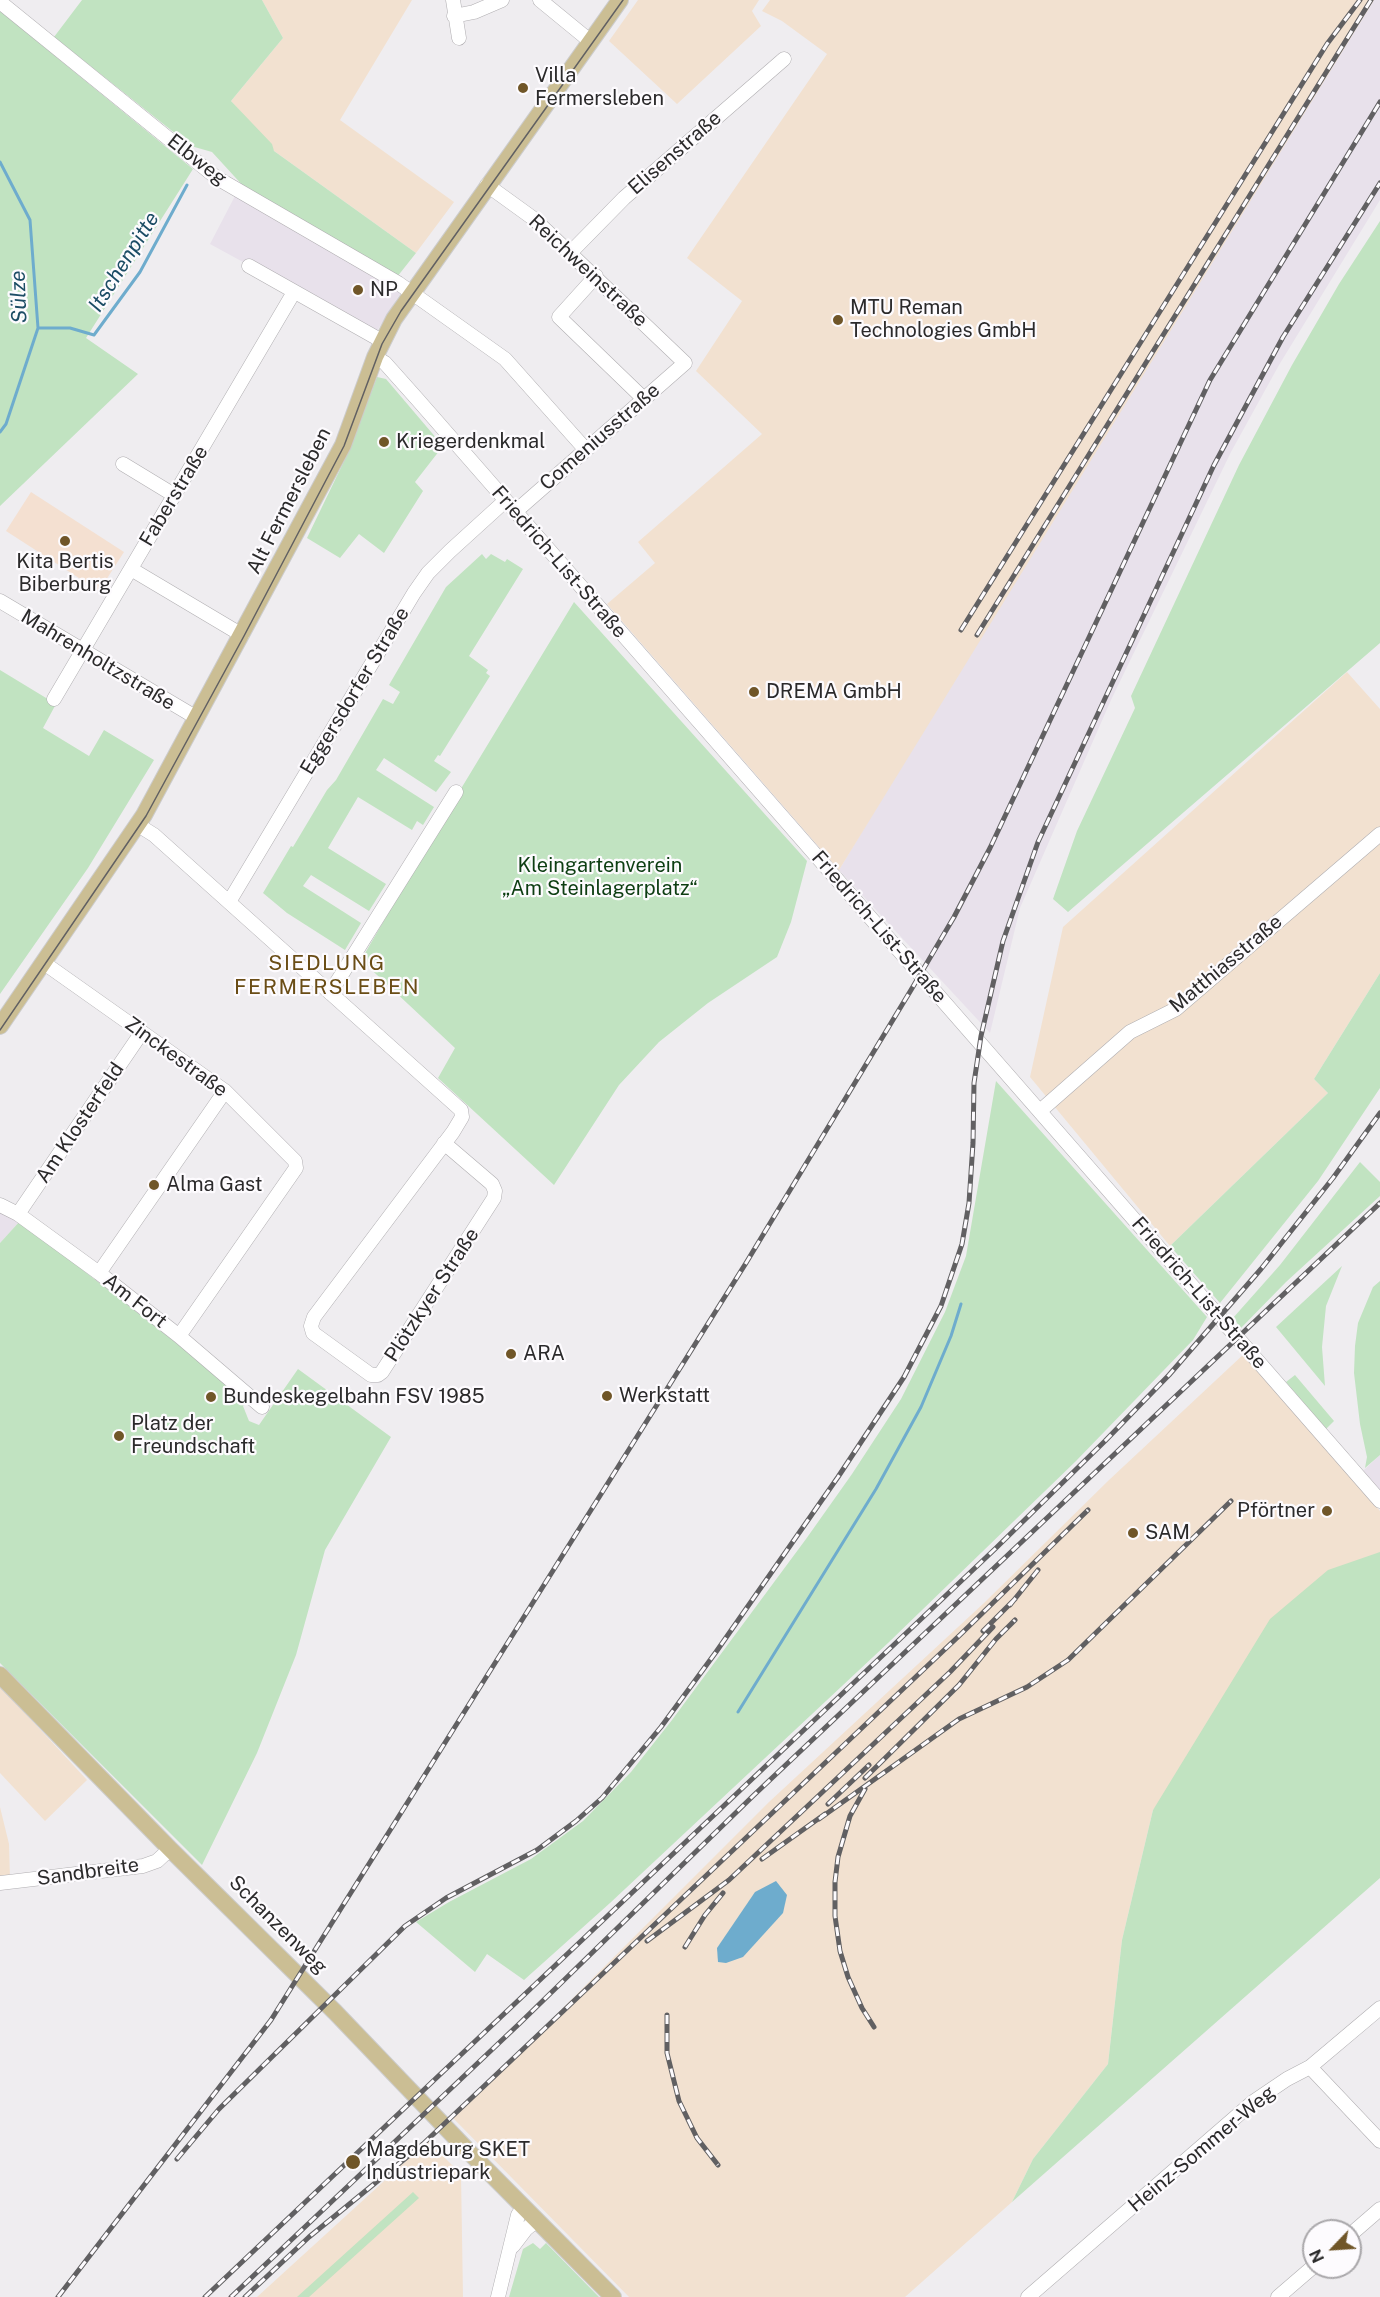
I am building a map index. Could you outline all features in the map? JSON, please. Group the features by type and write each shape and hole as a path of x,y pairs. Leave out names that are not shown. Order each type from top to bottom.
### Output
{"main road":[{"name":"Alt Fermersleben","path":"0,1026 138,825 343,445 382,341 412,292 620,0"},
{"name":"Schanzenweg","path":"0,1675 335,2012 613,2297"}],"street":[{"path":"453,0 459,38"},
{"path":"454,16 474,12 502,0"},
{"path":"540,0 591,40"},
{"name":"Elbweg","path":"0,2 217,178 374,268 412,292 505,359 586,450"},
{"name":"Elisenstraße","path":"571,252 624,198 783,59"},
{"name":"Reichweinstraße","path":"487,185 534,219 571,252 685,363"},
{"path":"249,266 382,341"},
{"path":"596,276 559,317 644,399"},
{"name":"Faberstraße","path":"54,699 294,292"},
{"name":"Friedrich-List-Straße","path":"375,357 385,363 394,373 1380,1501"},
{"name":"Comeniusstraße","path":"515,512 685,363"},
{"path":"123,464 174,495"},
{"name":"Eggersdorfer Straße","path":"229,902 414,593 428,573 450,550 505,501"},
{"path":"131,569 242,634"},
{"name":"Mahrenholtzstraße","path":"0,601 82,652 197,718"},
{"path":"330,993 456,792"},
{"path":"138,825 154,835 461,1110 462,1117 448,1137"},
{"name":"Matthiasstraße","path":"1040,1110 1130,1032 1176,1009 1380,834"},
{"name":"Zinckestraße","path":"44,963 225,1091 296,1161 296,1168 179,1336"},
{"name":"Am Klosterfeld","path":"18,1214 142,1032"},
{"path":"99,1274 225,1091"},
{"name":"Plötzkyer Straße","path":"448,1137 492,1184 495,1191 494,1198 382,1372 378,1375 371,1375 313,1333 311,1326 314,1317 448,1137"},
{"name":"Am Fort","path":"0,1205 18,1214 99,1274 179,1336 262,1407"},
{"name":"Sandbreite","path":"0,1883 143,1866 157,1861 170,1848"},
{"name":"Heinz-Sommer-Weg","path":"1028,2297 1257,2099 1310,2067 1380,2008"},
{"path":"1310,2067 1380,2141"},
{"path":"498,2297 518,2215 524,2207"},
{"path":"1362,2225 1380,2209"},
{"path":"512,2247 526,2229 537,2220"},
{"path":"1278,2297 1302,2276"}],"shaded area":[{"path":"262,0 412,0 340,120 454,202 416,253 274,151 231,101 283,38"},
{"path":"638,0 759,0 752,11 761,26 677,104 609,41"},
{"path":"770,0 1374,0 839,870 607,604 655,563 638,542 762,434 696,371 742,301 687,258 827,54 782,21 762,11"},
{"path":"1374,0 1380,0 1380,200 1279,365 1231,452 1111,700 1020,908 990,1033 839,870 961,666"},
{"path":"235,196 402,291 375,334 210,244"},
{"name":"Kita Bertis Biberburg","path":"31,492 124,552 99,591 6,531"},
{"path":"1347,672 1380,709 1380,973 1314,1079 1328,1093 1170,1246 1030,1077 1063,927"},
{"path":"0,1211 20,1221 0,1243"},
{"path":"1245,1353 1380,1511 1380,1552 1153,1810 1122,1940 1108,2064 1033,2159 1012,2202 905,2297 629,2297 453,2118 769,1802 984,1603 1109,1480"},
{"path":"1380,1455 1380,1490 1363,1471"},
{"path":"0,1686 87,1780 45,1821 0,1773"},
{"path":"0,1807 9,1844 10,1879 0,1880"},
{"path":"428,2141 461,2174 463,2297 257,2297"}],"green space":[{"path":"82,0 262,0 283,38 231,101 272,144 274,151 416,253 397,277 245,188 212,152 191,146 54,37"},
{"path":"0,11 193,169 86,338 138,374 0,506"},
{"path":"1380,221 1380,643 1068,912 1053,899 1077,831 1135,708 1131,696 1239,465 1292,365 1339,284"},
{"path":"377,377 386,379 443,446 415,482 423,491 384,553 359,534 340,558 307,538 348,453"},
{"path":"482,554 486,559 491,554 505,562 507,559 523,569 469,656 488,670 486,673 490,676 440,756 438,755 434,761 451,772 436,792 384,758 376,770 434,807 423,825 417,821 412,830 358,797 328,848 386,884 369,911 311,875 303,886 361,923 345,950 287,913 263,893 327,790 336,780 383,699 393,704 400,692 389,685 446,587"},
{"name":"Kleingartenverein „Am Steinlagerplatz“","path":"574,602 807,861 791,922 777,957 708,1003 659,1042 619,1085 554,1185 438,1078 455,1048 361,960"},
{"path":"0,670 56,704 43,728 89,756 104,730 154,760 88,868 0,994"},
{"path":"1380,973 1380,1088 1318,1181 1220,1303 1170,1246 1328,1093 1314,1079"},
{"path":"996,1081 1207,1317 1193,1340 1076,1461 888,1643 610,1903 524,1980 487,1954 475,1972 416,1922 531,1859 583,1821 631,1772 806,1539 901,1399 945,1312 966,1256"},
{"path":"1360,1162 1380,1182 1380,1196 1286,1282 1241,1328 1233,1318 1280,1265"},
{"path":"20,1221 248,1399 243,1406 249,1421 259,1425 298,1369 391,1437 325,1550 296,1655 257,1753 202,1865 0,1663 0,1243"},
{"path":"1342,1266 1326,1306 1322,1347 1325,1386 1276,1327"},
{"path":"1380,1281 1380,1455 1365,1468 1367,1457 1360,1424 1354,1373 1355,1346 1358,1323 1373,1287"},
{"path":"1295,1375 1334,1421 1326,1429 1286,1382"},
{"path":"1380,1552 1380,1878 1012,2202 1033,2159 1108,2064 1122,1940 1153,1810 1270,1619 1328,1570"},
{"path":"413,2192 419,2198 309,2297 297,2297"},
{"path":"533,2243 540,2249 546,2243 599,2297 509,2297 523,2249"}],"water":[{"path":"776,1881 787,1895 783,1913 743,1957 726,1963 718,1962 717,1948 755,1892"}],"waterway":[{"name":"Sülze","path":"0,162 30,220 38,328 6,424 0,432"},
{"name":"Itschenpitte","path":"38,328 70,328 94,335 140,272 187,185"},
{"path":"738,1712 876,1489 921,1407 951,1336 961,1304"}],"tram line":[{"path":"0,1030 146,816 344,446 382,344 401,311 623,0"}],"railway":[{"path":"961,630 1327,44 1360,0"},
{"path":"977,635 1371,0"},
{"path":"58,2297 271,2020 746,1263 911,990 954,917 990,848 1210,380 1380,102"},
{"path":"177,2159 219,2109 405,1926 446,1898 537,1850 602,1798 661,1727 716,1652 838,1477 904,1377 941,1306 962,1244 969,1203 974,1083 981,1036 1003,941 1038,842 1214,465 1283,337 1380,183"},
{"path":"205,2297 995,1549 1105,1441 1169,1375 1261,1269 1333,1178 1380,1113"},
{"path":"231,2297 520,2023 754,1795 1380,1203"},
{"path":"819,1819 959,1719 1027,1687 1068,1660 1231,1501"},
{"path":"245,2297 309,2237 423,2144 961,1634 1088,1510"},
{"path":"1010,1605 1038,1570"},
{"path":"983,1631 1015,1599"},
{"path":"865,1778 959,1685 996,1639 1015,1620"},
{"path":"647,1941 729,1880 950,1672 993,1627"},
{"path":"828,1804 869,1765"},
{"path":"865,1789 850,1816 838,1857 835,1916 840,1951 848,1977 862,2008 874,2027"},
{"path":"762,1859 825,1814"},
{"path":"685,1947 705,1915 723,1893"},
{"path":"667,2015 667,2053 679,2101 697,2138 718,2165"}],"place":[{"name":"Villa Fermersleben","path":"523,88"},
{"name":"NP","path":"358,290"},
{"name":"MTU Reman Technologies GmbH","path":"838,320"},
{"name":"Kriegerdenkmal","path":"384,442"},
{"name":"Kita Bertis Biberburg","path":"65,541"},
{"name":"DREMA GmbH","path":"754,692"},
{"name":"Alma Gast","path":"154,1185"},
{"name":"ARA","path":"511,1354"},
{"name":"Werkstatt","path":"607,1396"},
{"name":"Bundeskegelbahn FSV 1985","path":"211,1397"},
{"name":"Platz der Freundschaft","path":"119,1436"},
{"name":"Pförtner","path":"1327,1511"},
{"name":"SAM","path":"1133,1533"},
{"name":"Magdeburg SKET Industriepark","path":"353,2162"}],"district":[{"name":"SIEDLUNG FERMERSLEBEN","path":"327,976"}]}
